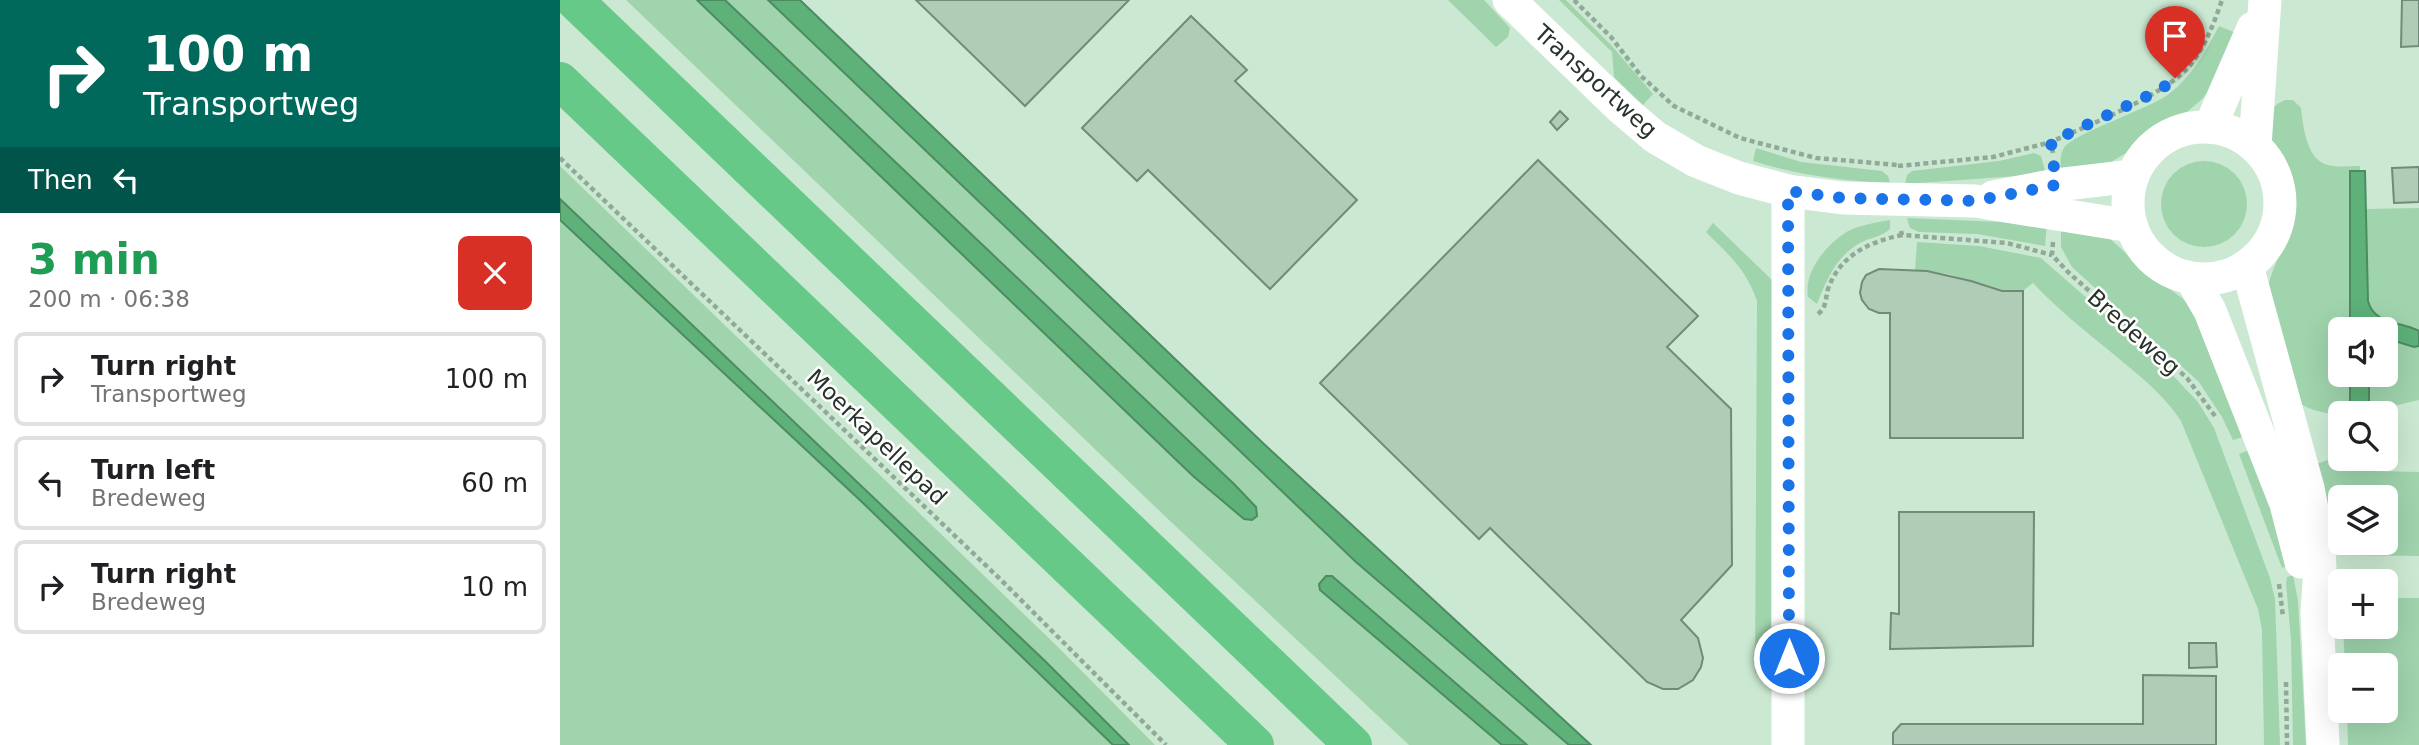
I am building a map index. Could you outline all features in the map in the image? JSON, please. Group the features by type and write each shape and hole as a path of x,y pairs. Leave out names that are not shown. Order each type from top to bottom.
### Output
{"highway":[{"path":"574,0 1353,745"},
{"path":"560,81 1255,745"}],"street":[{"name":"Transportweg","path":"1509,0 1622,109 1655,137 1696,161 1739,178 1788,191 1843,198 1975,201 2056,200 2133,176"},
{"path":"2210,127 2265,0"},
{"path":"2255,146 2265,0"},
{"path":"2210,127 2234,133 2255,146 2274,174 2280,208 2270,241 2256,259 2220,278 2177,275 2153,260 2144,250 2131,226 2128,200 2133,176 2145,155 2163,138 2186,129 2210,127"},
{"path":"1788,191 1788,745"},
{"name":"Transportweg","path":"2056,200 2131,226"},
{"path":"2247,266 2308,488 2319,558 2317,612 2323,745"},
{"path":"2191,278 2210,311 2286,504 2317,612"}],"path":[{"name":"Transportweg","path":"1574,0 1611,37 1641,76 1674,106 1740,138 1816,158 1898,165"},
{"name":"Bredeweg","path":"2217,421 2187,378 2052,255 2056,200 2051,142 2160,90 2190,66 2209,37 2222,0"},
{"name":"Moerkapellepad","path":"560,158 998,578 1166,745"},
{"path":"1788,339 1824,309 1829,288 1838,269 1848,258 1876,242 1902,235"},
{"path":"2277,575 2284,625"},
{"path":"2286,680 2287,745"}],"shaded area":[{"path":"626,0 697,0 1193,476 1244,519 1234,484 725,0 768,0 1356,562 1569,745 1527,745 1332,576 1326,576 1320,590 1502,745 1409,745 1169,520"},
{"path":"697,0 725,0 1234,484 1256,507 1257,516 1252,520 1244,519 1193,476"},
{"path":"768,0 800,0 1265,445 1591,745 1569,745 1356,562"},
{"path":"1448,0 1484,0 1510,28 1508,37 1496,47"},
{"path":"1559,0 1566,0 1612,46 1653,94 1643,105 1614,77 1612,52"},
{"path":"2219,26 2236,33 2216,82 2202,99 2187,112 2156,128 2111,162 2061,174 2061,157 2070,142 2169,94 2192,71"},
{"path":"2293,100 2301,108 2307,140 2319,160 2333,166 2360,166 2360,171 2350,172 2350,317 2328,317 2328,387 2350,387 2350,401 2328,401 2328,413 2298,402 2268,286 2290,227 2293,207 2289,181 2271,138 2269,113 2277,104"},
{"path":"1756,148 1801,162 1882,171 1888,176 1890,183 1855,181 1770,166 1753,161"},
{"path":"2034,153 2041,156 2046,174 1905,184 1907,175 1912,171 1999,161"},
{"path":"2196,161 2212,161 2235,173 2244,187 2247,204 2244,221 2235,235 2212,247 2196,247 2180,240 2168,228 2161,212 2161,196 2168,180 2180,168"},
{"path":"560,166 1060,649 1155,745 1129,745 1045,661 560,199"},
{"path":"2350,171 2365,171 2368,301 2371,309 2380,317 2350,317"},
{"path":"560,199 1045,661 1129,745 1113,745 863,503 560,220"},
{"path":"2419,208 2419,331 2398,324 2398,317 2380,317 2371,309 2368,301 2366,209"},
{"path":"1907,218 2047,224 2045,246 1977,234 1919,232 1910,228"},
{"path":"560,220 863,503 1113,745 560,745"},
{"path":"1890,220 1890,229 1855,246 1840,259 1817,304 1808,297 1809,279 1816,262 1835,241 1853,229"},
{"path":"1713,223 1772,280 1771,673 1755,673 1757,301 1742,271 1706,232"},
{"path":"2061,226 2110,239 2153,277 2182,298 2197,314 2246,436 2233,440 2222,417 2199,382 2072,267 2061,247"},
{"path":"1917,242 1979,246 2041,258 2162,364 2198,402 2214,428 2270,578 2275,599 2280,745 2264,745 2262,630 2258,609 2181,421 2147,383 2065,314 2033,283 2024,290 2001,290 1948,274 1915,270"},
{"path":"2398,324 2419,331 2419,346 2398,342"},
{"path":"2398,342 2419,346 2419,400 2398,405 2398,401 2369,401 2369,387 2398,387"},
{"path":"2350,387 2369,387 2369,401 2350,401"},
{"path":"2252,449 2291,565 2282,568 2239,454"},
{"path":"2328,460 2328,471 2419,472 2419,556 2340,555 2398,555 2398,485 2328,485 2328,523 2321,504 2316,464"},
{"path":"2293,575 2298,601 2306,745 2293,745 2291,640 2286,583 2287,577"},
{"path":"1326,576 1332,576 1527,745 1502,745 1320,590 1319,584"},
{"path":"2398,598 2419,598 2419,745 2348,745 2347,723 2398,723 2398,653 2344,653 2344,639 2398,639"}],"building":[{"path":"916,0 1129,0 1025,106"},
{"path":"2402,0 2419,0 2419,46 2401,47"},
{"path":"1191,16 1247,70 1235,81 1357,200 1270,289 1148,170 1137,181 1082,128"},
{"path":"1560,111 1568,119 1557,130 1550,122"},
{"path":"1538,160 1698,316 1667,347 1731,409 1732,565 1681,620 1698,638 1703,658 1693,680 1678,689 1663,689 1647,682 1490,528 1479,539 1320,383"},
{"path":"2419,167 2419,202 2394,203 2392,168"},
{"path":"1879,269 1927,271 2002,291 2023,291 2023,438 1890,438 1890,313 1869,309 1860,293 1866,275"},
{"path":"1899,512 2034,512 2033,646 1890,649 1891,613 1899,614"},
{"path":"2189,643 2216,643 2217,667 2189,668"},
{"path":"2143,675 2216,676 2216,745 1893,745 1893,733 1901,724 2143,724"}],"route":[{"path":"1789,658 1788,191 1898,201 1975,201 2056,185 2051,142 2160,90 2175,78"}]}
